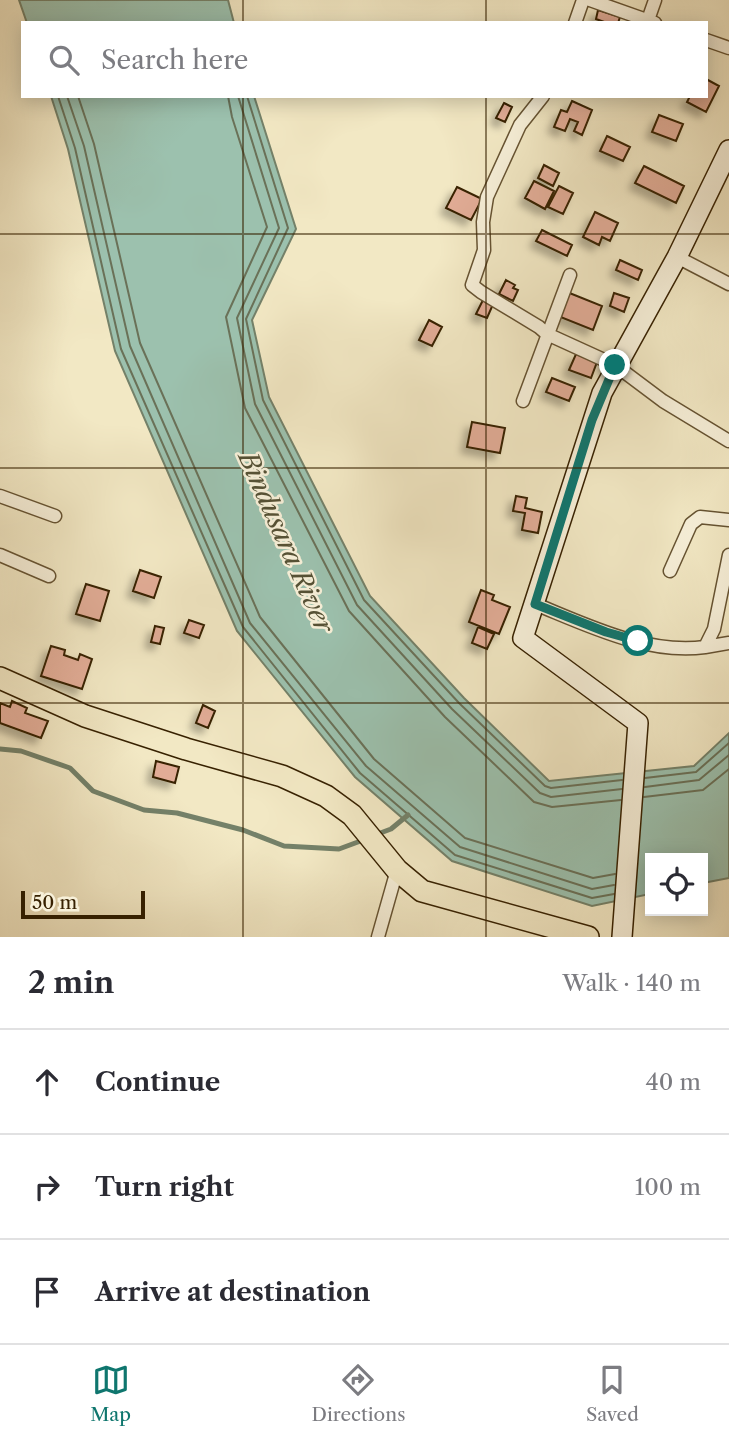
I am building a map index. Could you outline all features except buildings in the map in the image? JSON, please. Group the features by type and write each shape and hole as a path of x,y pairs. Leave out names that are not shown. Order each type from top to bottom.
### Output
{"main road":[{"path":"0,678 85,716 186,749 282,776 326,796 352,815 391,861 422,891 588,937"}],"street":[{"path":"576,21 583,0"},
{"path":"590,0 649,21"},
{"path":"652,21 655,0"},
{"path":"708,41 729,48"},
{"path":"541,98 520,125 487,197 483,222 484,250 472,285 547,334 615,365 663,401 729,440"},
{"path":"622,937 638,723 523,638 592,420 615,365 677,257 729,150"},
{"path":"677,257 729,284"},
{"path":"523,401 570,275"},
{"path":"0,496 55,516"},
{"path":"670,571 691,524 700,517 729,520"},
{"path":"0,555 48,576"},
{"path":"705,647 714,629 729,555"},
{"path":"535,604 606,632 638,641 688,649 729,643"},
{"path":"378,937 391,861"}],"water":[{"path":"19,0 228,0 233,21 26,21"},
{"name":"Bindusara River","path":"52,98 255,98 296,229 252,320 269,397 370,596 464,698 549,781 694,766 729,733 729,878 708,882 708,853 645,853 645,895 592,906 452,861 355,777 237,631 115,351 68,149"}],"waterway":[{"path":"0,749 21,751 70,768 93,791 144,810 177,813 243,830 284,846 339,849 366,839"},
{"path":"375,835 391,829 408,815"}],"route":[{"path":"615,365 592,420 535,604 606,632 638,641"}]}
